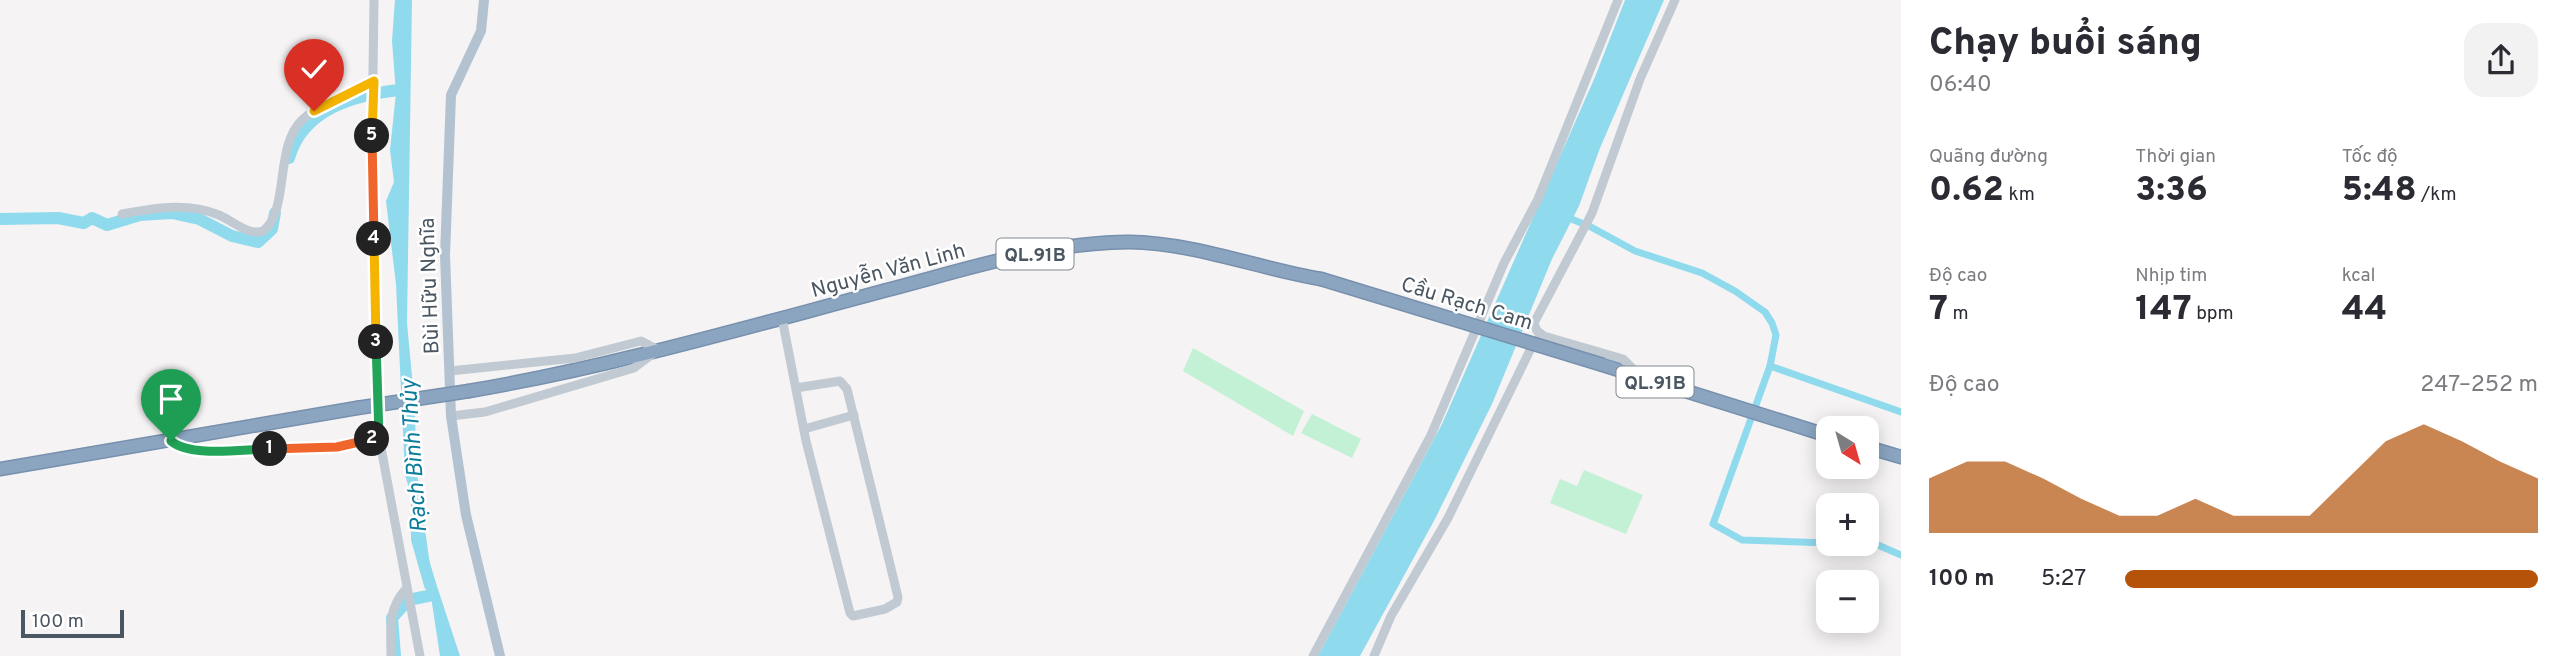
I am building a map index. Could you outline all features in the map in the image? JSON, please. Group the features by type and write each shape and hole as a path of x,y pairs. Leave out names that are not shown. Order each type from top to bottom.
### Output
{"highway":[{"name":"Nguyễn Văn Linh","path":"171,441 469,391 658,350 983,265 1066,248 1129,242 1192,248 1321,279"},
{"name":"Cầu Rạch Cam","path":"1321,279 1642,378"},
{"name":"QL.91B","path":"1642,378 1816,432"},
{"name":"QL.91B","path":"0,469 171,441"},
{"path":"1880,451 1899,457"}],"main road":[{"name":"Bùi Hữu Nghĩa","path":"484,0 481,31 451,95 445,235 451,416 466,515 500,656"}],"street":[{"path":"374,0 373,106 379,437 407,598 420,656"},
{"path":"1313,656 1431,435 1504,263 1538,199 1618,0"},
{"path":"1642,378 1623,359 1541,334 1535,326 1536,318 1592,212 1640,79 1675,0"},
{"path":"122,214 191,207 216,214 253,233 264,231 274,216 287,148 297,126 314,111 374,83"},
{"path":"782,318 804,429 850,612 853,616 885,609 897,601 898,597 847,389 840,381 796,388"},
{"path":"1374,656 1391,615 1448,518 1511,387 1541,334"},
{"path":"450,371 575,358 641,341 658,350 634,368 485,412 451,416"},
{"path":"804,429 855,415"},
{"path":"171,441 193,451 337,447 379,437"},
{"path":"391,656 390,620 396,602 407,598"}],"green space":[{"path":"1193,348 1304,411 1293,436 1183,371"},
{"path":"1312,414 1361,439 1352,458 1301,433"},
{"path":"1584,470 1643,495 1626,534 1550,503 1560,479 1577,486"}],"water":[{"name":"Rạch Bình Thủy","path":"395,0 412,0 407,323 415,408 416,465 430,565 460,656 440,656 420,524 405,475 396,284 386,201 394,182 390,150 396,93 392,41"},
{"path":"1625,0 1664,0 1600,148 1579,206 1552,259 1492,404 1435,519 1360,656 1318,656 1442,424 1595,77"}],"waterway":[{"path":"289,158 296,141 318,116 348,101 399,90"},
{"path":"0,219 58,218 84,223 92,218 107,225 140,215 172,213 199,219 232,236 258,242 272,229 275,213"},
{"path":"1564,216 1635,251 1702,273 1765,312 1776,335 1770,366 1713,524 1742,540 1816,543"},
{"path":"1770,366 1901,412"},
{"name":"Rạch Bình Thủy","path":"417,500 417,539 430,585"},
{"path":"1879,545 1901,555"},
{"path":"395,656 392,618 408,600 433,595"}],"route":[{"path":"171,441 193,451 337,447 379,437 372,142 374,81 314,111"}]}
